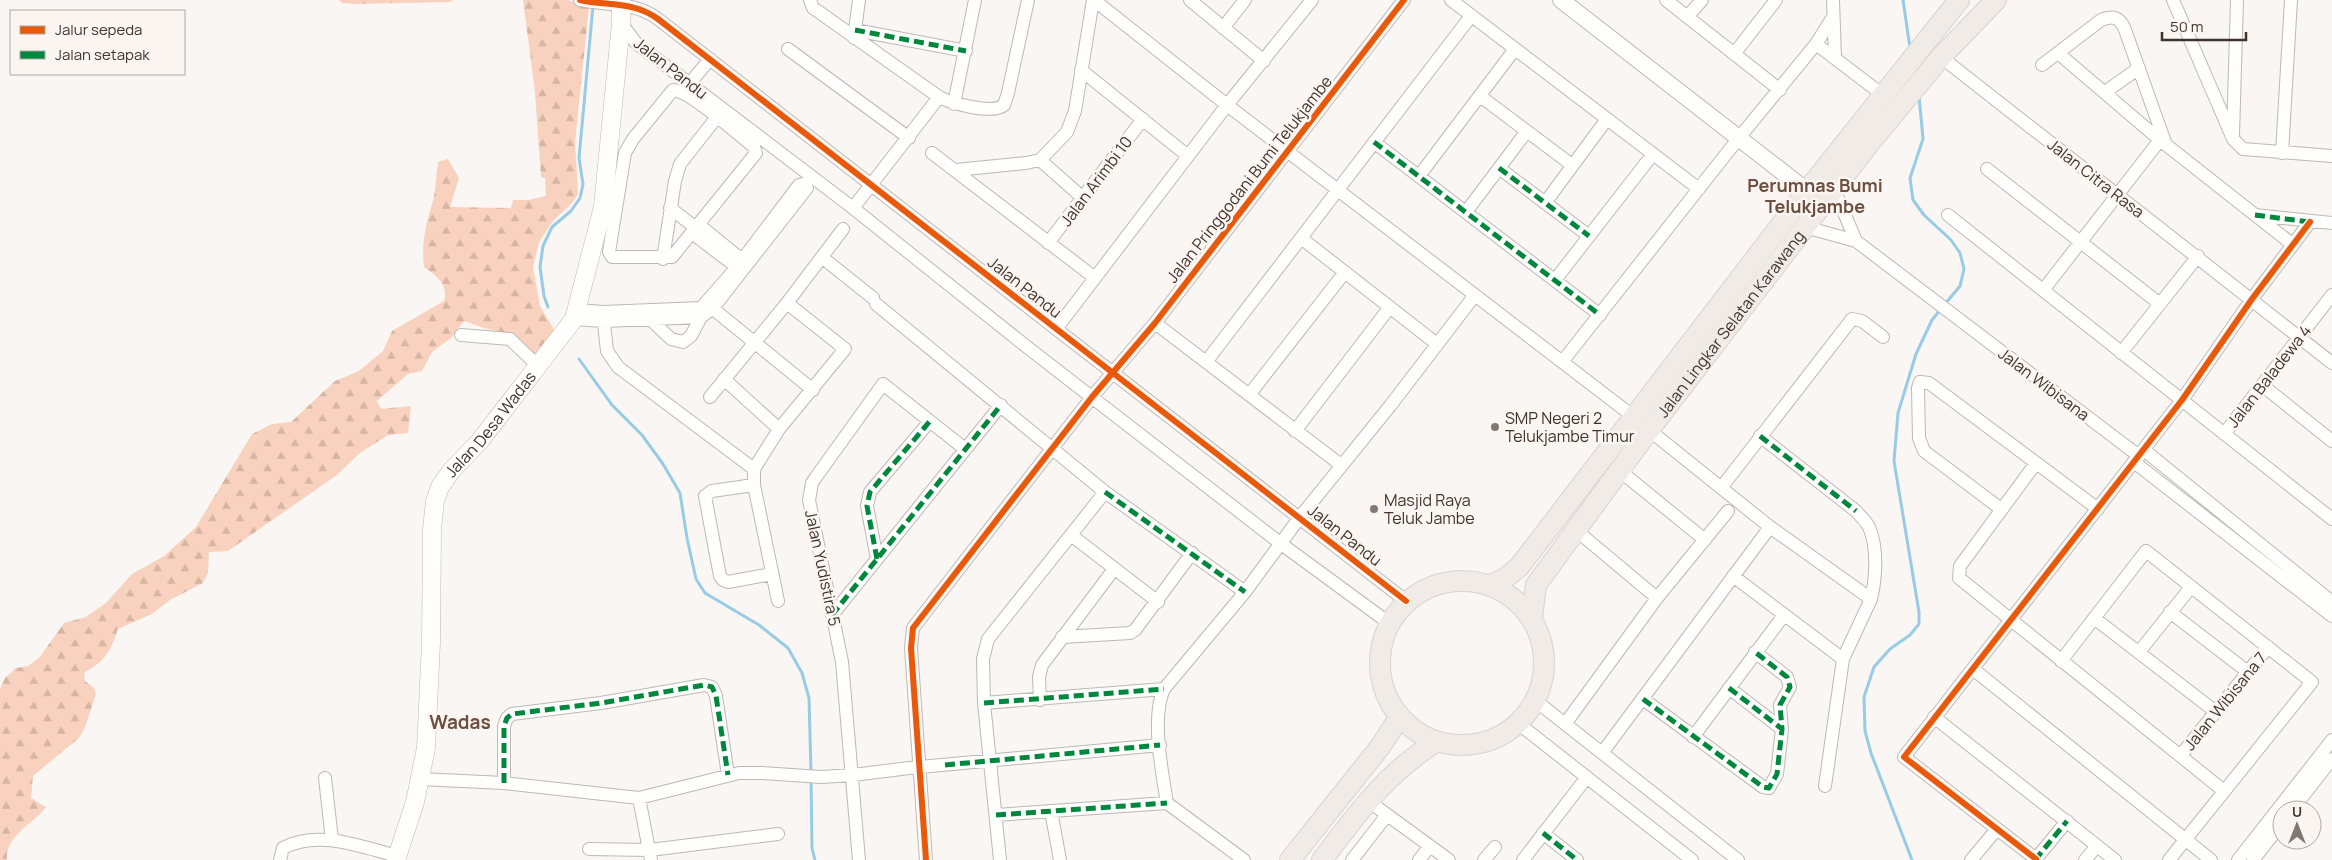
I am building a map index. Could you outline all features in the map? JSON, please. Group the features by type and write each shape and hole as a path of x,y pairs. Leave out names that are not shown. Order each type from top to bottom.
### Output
{"main road":[{"name":"Jalan Lingkar Selatan Karawang","path":"1490,585 1504,579 1519,567 1805,227 1941,57 1996,0"},
{"name":"Jalan Desa Wadas","path":"396,858 410,819 420,779 428,730 432,530 435,501 440,487 452,470 479,442 556,345 576,314 603,207 622,23 621,2"},
{"name":"Jalan Lingkar Selatan Karawang","path":"1532,618 1536,586 1620,472 1641,423 1806,191 1912,58 1952,2"},
{"path":"1461,580 1490,585 1512,597 1532,618 1540,634 1545,656 1544,679 1536,701 1519,724 1499,737 1477,745 1453,745 1436,742 1400,718 1386,697 1379,672 1380,646 1389,623 1406,601 1432,586 1461,580"},
{"path":"1290,860 1380,747 1400,718"},
{"path":"1322,860 1367,800 1398,769 1436,742"}],"street":[{"name":"Jalan Pandu","path":"582,0 621,2 649,12 1406,601"},
{"path":"810,0 813,8 855,34 939,97 954,104 995,109 1004,105 1028,0"},
{"path":"855,34 859,0"},
{"path":"954,104 975,0"},
{"path":"956,170 1040,160 1070,126 1074,118 1093,0 1227,106 1641,423 1770,527 1870,599"},
{"path":"1190,0 1264,60"},
{"path":"1223,28 1245,0"},
{"path":"1056,329 1188,156 1312,0"},
{"name":"Jalan Pringgodani Bumi Telukjambe","path":"926,860 911,648 913,628 1092,397 1155,323 1404,0"},
{"path":"1451,0 1699,189"},
{"path":"1560,0 1806,191"},
{"path":"1666,0 1780,90"},
{"path":"1687,17 1702,0"},
{"path":"1734,54 1776,0"},
{"path":"1833,0 1835,58"},
{"path":"2173,0 2233,140 2238,146 2282,153 2332,156"},
{"path":"2233,140 2237,0"},
{"path":"2282,153 2291,0"},
{"path":"1206,362 1471,16"},
{"path":"1562,362 1738,138 1780,90 1816,44 1833,17"},
{"path":"2042,65 2101,20 2108,17 2116,18 2124,27 2163,143"},
{"name":"Jalan Pandu","path":"622,23 636,43 853,208 1280,543 1389,623"},
{"path":"855,34 966,51"},
{"path":"1816,44 1883,95"},
{"path":"788,49 909,138"},
{"path":"1419,176 1515,50"},
{"path":"2058,53 2163,143 2292,244"},
{"name":"Jalan Citra Rasa","path":"1941,57 2198,256 2332,363"},
{"path":"690,84 710,59"},
{"path":"2105,92 2139,68"},
{"path":"1081,70 1188,156"},
{"path":"673,90 684,92 754,147 756,153 696,229 677,254 663,258 616,258 610,256 625,153 633,139 673,90"},
{"path":"1480,96 1572,165"},
{"path":"853,208 939,97"},
{"path":"663,258 670,208 680,164 716,117"},
{"name":"Jalan Arimbi 10","path":"1048,243 1143,119"},
{"path":"1545,203 1607,119"},
{"path":"1466,212 1527,131"},
{"path":"1374,142 1600,315"},
{"path":"2044,289 2116,194 2163,143"},
{"path":"932,153 1095,278"},
{"path":"1555,280 1653,154"},
{"path":"1040,160 1082,198"},
{"path":"1499,168 1589,236"},
{"path":"1987,169 2160,304"},
{"path":"1834,189 1856,241"},
{"path":"654,315 671,339 683,342 691,336 705,309 796,195"},
{"path":"670,208 742,265"},
{"path":"1948,215 2044,289 2121,353 2332,519"},
{"path":"2255,215 2332,223"},
{"path":"2066,821 2035,859 1904,757 2182,400 2252,299 2310,222"},
{"path":"1805,227 1856,241"},
{"path":"710,397 823,258 843,229"},
{"path":"1301,238 1437,344"},
{"name":"Jalan Wibisana","path":"1856,241 2139,456"},
{"path":"2121,353 2198,256"},
{"path":"823,258 1106,492 1245,592"},
{"path":"1249,395 1345,272"},
{"path":"1167,803 1158,709 1159,700 1164,689 1245,592 1300,517 1390,406 1475,295"},
{"name":"Jalan Baladewa 4","path":"2224,434 2332,295"},
{"path":"778,601 754,485 754,469 779,429 845,349 787,303"},
{"path":"1295,431 1390,307"},
{"path":"576,314 604,316 654,315 705,309 754,343 813,390"},
{"path":"604,316 607,351 618,367 754,469"},
{"path":"1721,488 1852,319 1862,321 1883,337"},
{"path":"1155,323 1341,465"},
{"path":"461,335 510,339 538,366"},
{"path":"724,379 779,429"},
{"path":"2001,509 1924,452 1919,438 1918,388 1920,382 1929,382 2098,509"},
{"name":"Jalan Yudistira 5","path":"859,860 853,775 839,640 832,615 809,500 810,492 816,477 883,384 930,421"},
{"path":"2262,385 2332,441"},
{"path":"832,615 1001,405"},
{"path":"877,559 867,506 870,492 930,421 966,450"},
{"path":"1760,436 1856,511 1868,525 1873,542 1874,568 1870,599 1843,659 1825,786"},
{"path":"2139,456 2158,462 2332,616"},
{"path":"2139,456 2150,475 2332,602"},
{"path":"2036,463 1960,566 1958,576 1960,580 2224,791"},
{"path":"1620,472 1705,540"},
{"path":"754,485 712,491 705,496 720,576 728,582 772,574"},
{"path":"1000,860 984,703 983,659 988,640 1106,492"},
{"path":"1565,724 1657,598 1728,511"},
{"path":"1602,753 1770,527"},
{"path":"1577,531 1657,598"},
{"path":"1071,535 1158,602"},
{"path":"2061,660 2146,551 2312,682 2169,860"},
{"path":"1062,637 1130,633 1140,626 1192,553"},
{"path":"1040,700 1039,677 1042,665 1114,569"},
{"path":"1734,576 1843,659"},
{"path":"2139,652 2191,587"},
{"path":"2170,612 2248,672"},
{"path":"1693,737 1784,615"},
{"path":"2094,618 2216,712"},
{"name":"Jalan Wibisana 7","path":"2181,755 2268,647"},
{"path":"1643,699 1767,789 1772,785 1777,774 1782,730 1780,706 1790,684 1780,671 1755,652"},
{"path":"1973,669 2211,860"},
{"path":"504,784 504,726 507,718 512,714 704,685 712,687 716,696 728,775"},
{"path":"1729,688 1782,730"},
{"path":"984,703 1164,689"},
{"path":"1536,701 1738,860"},
{"path":"1934,718 2115,860"},
{"path":"1519,724 1692,860"},
{"path":"2238,860 2332,740"},
{"path":"420,779 504,784 639,798 728,775 762,772 821,777 853,775 918,767 1160,745"},
{"path":"2300,800 2332,759"},
{"path":"1523,860 1587,777"},
{"path":"325,778 332,840"},
{"path":"639,798 651,855"},
{"path":"1367,800 1449,860"},
{"path":"996,815 1167,803 1244,860"},
{"path":"1050,811 1060,860"},
{"path":"1352,860 1387,815"},
{"path":"1971,860 1997,829"},
{"path":"1543,833 1577,860"},
{"path":"590,849 651,855 778,834"},
{"path":"2253,860 2272,836"},
{"path":"280,860 281,850 286,846 315,840 332,840 396,858"},
{"path":"1420,860 1430,846"},
{"path":"2085,860 2097,846"},
{"path":"1484,860 1496,847"}],"green space":[{"path":"339,0 453,0 451,2 354,4 342,3"},
{"path":"523,0 568,0 589,7 575,142 578,194 572,203 553,221 539,242 533,267 540,306 556,333 537,356 516,335 484,328 464,321 451,338 432,352 422,371 408,374 377,401 381,409 411,406 408,433 388,435 360,453 337,475 228,551 209,552 208,573 203,583 170,600 152,614 118,629 106,655 84,673 85,681 94,688 96,694 85,727 79,738 33,776 31,798 46,807 15,837 8,851 7,860 0,860 0,689 5,678 16,668 28,666 39,658 64,623 86,617 106,603 132,574 164,556 196,527 252,434 272,424 291,422 335,381 359,371 383,351 392,331 444,301 445,290 443,285 437,277 424,267 423,258 425,234 434,196 438,162 448,159 459,178 450,207 511,208 513,200 529,200 546,196 545,178 541,177 535,92"}],"waterway":[{"path":"1903,0 1910,48"},
{"path":"548,307 544,296 540,267 543,246 552,227 571,211 580,198 583,184 579,158 593,6"},
{"path":"1919,96 1923,139 1910,178 1913,200 1924,215 1951,240 1960,253 1964,269 1960,286 1945,304"},
{"path":"1912,860 1871,753 1865,731 1864,697 1874,667 1890,649 1910,635 1919,624 1919,612 1894,461 1898,413 1916,354 1932,320 1941,309"},
{"path":"579,359 612,405 642,435 663,464 680,493 696,579 705,593 759,625 788,648 802,673 809,698 811,772"},
{"path":"811,778 812,848 815,860"}],"marked path":[{"path":"855,30 966,51"},
{"path":"1374,142 1600,315"},
{"path":"1499,168 1589,236"},
{"path":"2255,215 2310,222"},
{"path":"832,615 1001,405"},
{"path":"877,559 867,506 870,492 930,421"},
{"path":"1760,436 1856,511"},
{"path":"1105,492 1245,592"},
{"path":"1643,699 1763,787 1769,788 1777,774 1782,729 1780,705 1790,687 1787,677 1755,652"},
{"path":"504,783 504,726 507,718 512,714 601,703 704,685 712,687 716,696 728,775"},
{"path":"1729,688 1782,729"},
{"path":"984,703 1164,689"},
{"path":"945,765 1160,745"},
{"path":"996,815 1167,803"},
{"path":"2035,860 2067,821"},
{"path":"1543,833 1577,860"}],"cycle path":[{"path":"580,0 639,9 658,19 1406,601"},
{"path":"926,860 911,648 913,628 1092,397 1155,323 1404,0"},
{"path":"2036,859 1904,757 2182,400 2252,299 2310,222"}],"place":[{"name":"SMP Negeri 2 Telukjambe Timur","path":"1495,427"},
{"name":"Masjid Raya Teluk Jambe","path":"1374,509"}],"district":[{"name":"Perumnas Bumi Telukjambe","path":"1815,196"},
{"name":"Wadas","path":"460,722"}]}
